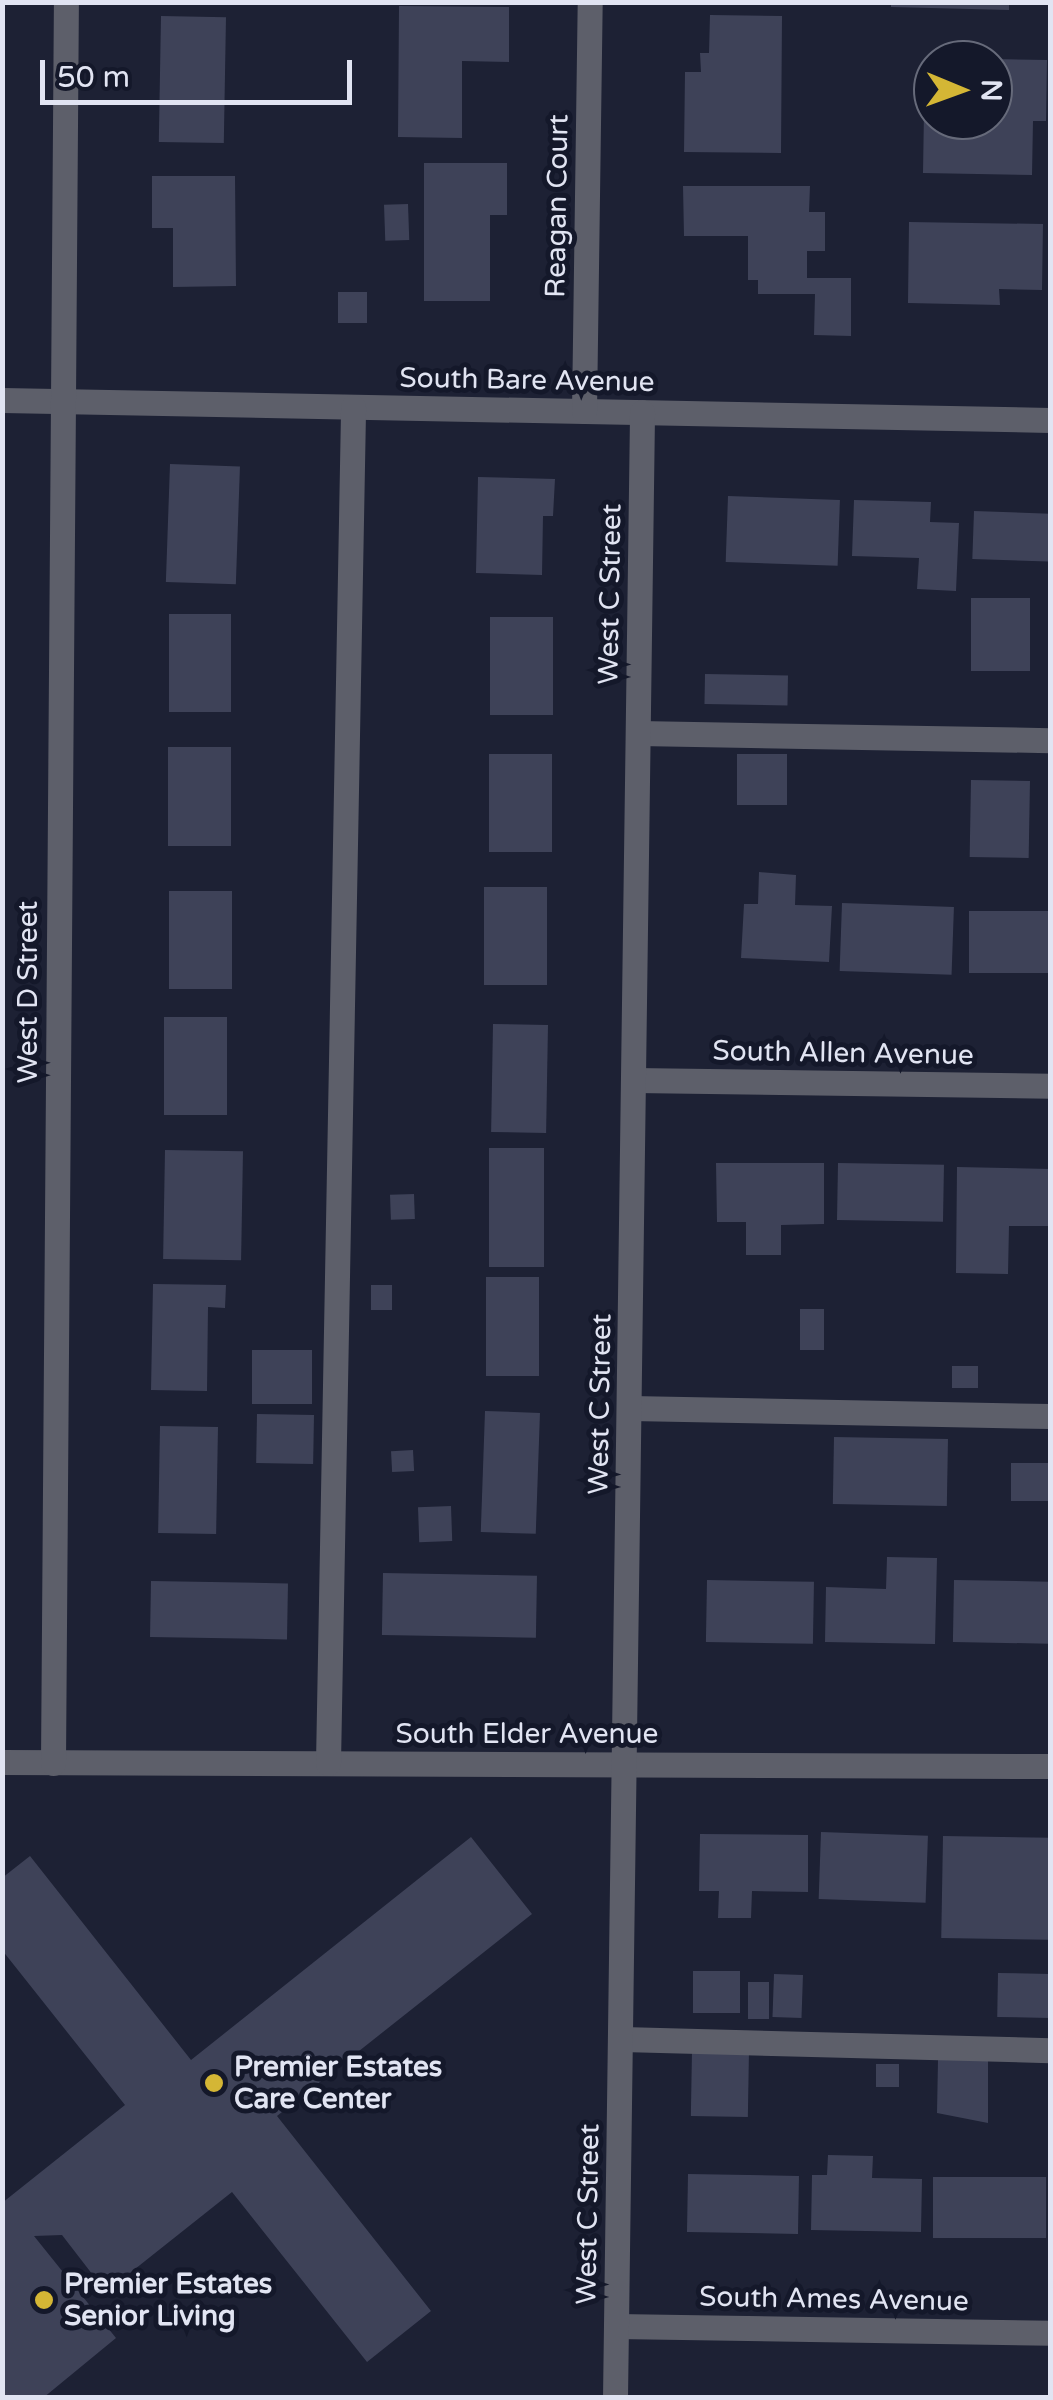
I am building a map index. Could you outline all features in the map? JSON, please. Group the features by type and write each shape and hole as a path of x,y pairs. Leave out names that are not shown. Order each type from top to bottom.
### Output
{"street":[{"name":"West D Street","path":"53,1763 66,2"},
{"name":"Reagan Court","path":"584,411 590,2"},
{"name":"South Bare Avenue","path":"2,400 1050,420"},
{"path":"328,1763 353,407"},
{"name":"West C Street","path":"614,2398 642,412"},
{"path":"638,733 1050,740"},
{"name":"South Allen Avenue","path":"634,1080 1050,1086"},
{"path":"630,1408 1050,1416"},
{"name":"South Elder Avenue","path":"2,1762 1050,1766"},
{"path":"622,2039 1050,2050"},
{"name":"South Ames Avenue","path":"616,2326 1050,2333"}],"building":[{"path":"891,2 1009,2 1009,10 891,7"},
{"path":"399,6 509,7 509,62 462,61 462,138 398,137"},
{"path":"710,15 782,16 781,153 684,152 685,72 701,72 700,53 709,53"},
{"path":"161,16 226,17 224,143 159,142"},
{"path":"1013,59 1047,60 1046,121 1033,121 1032,175 923,173 924,140 1013,140"},
{"path":"424,163 507,163 507,215 490,215 490,301 424,301"},
{"path":"152,176 235,176 236,286 173,287 173,228 152,228"},
{"path":"683,186 810,186 809,212 825,212 825,251 807,251 807,278 851,278 851,336 814,335 815,294 758,294 758,280 748,280 748,236 684,236"},
{"path":"408,204 409,240 385,241 384,205"},
{"path":"909,222 1043,224 1042,290 999,289 1000,305 908,303"},
{"path":"338,292 367,292 367,323 338,323"},
{"path":"170,464 240,466 236,584 166,582"},
{"path":"478,477 555,479 553,516 543,516 542,575 476,573"},
{"path":"728,496 840,500 838,566 726,562"},
{"path":"854,500 931,502 930,522 959,523 956,591 917,589 919,558 852,556"},
{"path":"974,511 1050,514 1048,562 972,559"},
{"path":"971,598 1030,598 1030,671 971,671"},
{"path":"169,614 231,614 231,712 169,712"},
{"path":"490,617 553,617 553,715 490,715"},
{"path":"705,674 788,675 787,705 704,704"},
{"path":"168,747 231,747 231,846 168,846"},
{"path":"489,754 552,754 552,852 489,852"},
{"path":"737,754 787,754 787,805 737,805"},
{"path":"971,780 1030,781 1029,858 970,857"},
{"path":"759,872 796,875 795,905 832,906 829,962 741,958 744,904 758,904"},
{"path":"484,887 547,887 547,985 484,985"},
{"path":"169,891 232,891 232,989 169,989"},
{"path":"842,903 954,907 952,975 840,971"},
{"path":"969,911 1050,911 1050,973 969,973"},
{"path":"164,1017 227,1017 227,1115 164,1115"},
{"path":"493,1024 548,1025 546,1133 491,1132"},
{"path":"489,1148 544,1148 544,1267 489,1267"},
{"path":"165,1150 243,1151 241,1260 163,1259"},
{"path":"716,1163 824,1163 824,1224 781,1225 781,1255 746,1255 746,1222 717,1222"},
{"path":"838,1163 944,1165 943,1222 837,1220"},
{"path":"957,1167 1050,1169 1050,1226 1009,1226 1008,1274 956,1273"},
{"path":"414,1194 415,1219 391,1220 390,1195"},
{"path":"486,1277 539,1277 539,1376 486,1376"},
{"path":"153,1284 226,1285 225,1308 208,1307 207,1391 151,1390"},
{"path":"371,1285 392,1285 392,1310 371,1310"},
{"path":"800,1309 824,1309 824,1350 800,1350"},
{"path":"252,1350 312,1350 312,1404 252,1404"},
{"path":"952,1366 978,1366 978,1388 952,1388"},
{"path":"485,1411 540,1413 536,1534 481,1532"},
{"path":"257,1414 314,1415 313,1464 256,1463"},
{"path":"160,1426 218,1427 216,1534 158,1533"},
{"path":"834,1437 948,1439 947,1506 833,1504"},
{"path":"413,1450 414,1471 392,1472 391,1451"},
{"path":"1011,1463 1050,1463 1050,1501 1011,1501"},
{"path":"451,1506 452,1541 419,1542 418,1507"},
{"path":"887,1557 937,1558 935,1644 825,1642 826,1587 886,1589"},
{"path":"383,1573 537,1576 536,1638 382,1635"},
{"path":"707,1580 814,1582 813,1644 706,1642"},
{"path":"954,1580 1050,1582 1049,1644 953,1642"},
{"path":"151,1581 288,1583 287,1639 150,1637"},
{"path":"821,1832 928,1836 926,1903 819,1899"},
{"path":"700,1834 808,1835 808,1892 752,1891 751,1918 718,1918 719,1891 699,1891"},
{"path":"943,1836 1050,1838 1048,1940 941,1938"},
{"name":"Premier Estates Care Center","path":"471,1837 532,1914 277,2116 431,2311 367,2362 232,2192 106,2292 62,2235 34,2236 116,2338 43,2398 2,2398 2,2203 125,2105 2,1950 2,1878 30,1856 191,2060"},
{"path":"693,1971 740,1971 740,2013 693,2013"},
{"path":"998,1973 1050,1974 1049,2018 997,2017"},
{"path":"774,1974 803,1975 801,2018 772,2017"},
{"path":"748,1982 769,1982 769,2019 748,2019"},
{"path":"692,2050 749,2051 748,2117 691,2116"},
{"path":"988,2059 988,2123 937,2113 938,2060"},
{"path":"876,2064 899,2064 899,2087 876,2087"},
{"path":"828,2155 873,2156 872,2178 922,2179 921,2232 811,2230 812,2175 827,2175"},
{"path":"688,2174 799,2176 798,2234 687,2232"},
{"path":"933,2177 1046,2177 1046,2238 933,2238"}],"place":[{"name":"Premier Estates Care Center","path":"214,2083"},
{"name":"Premier Estates Senior Living","path":"44,2300"}]}
